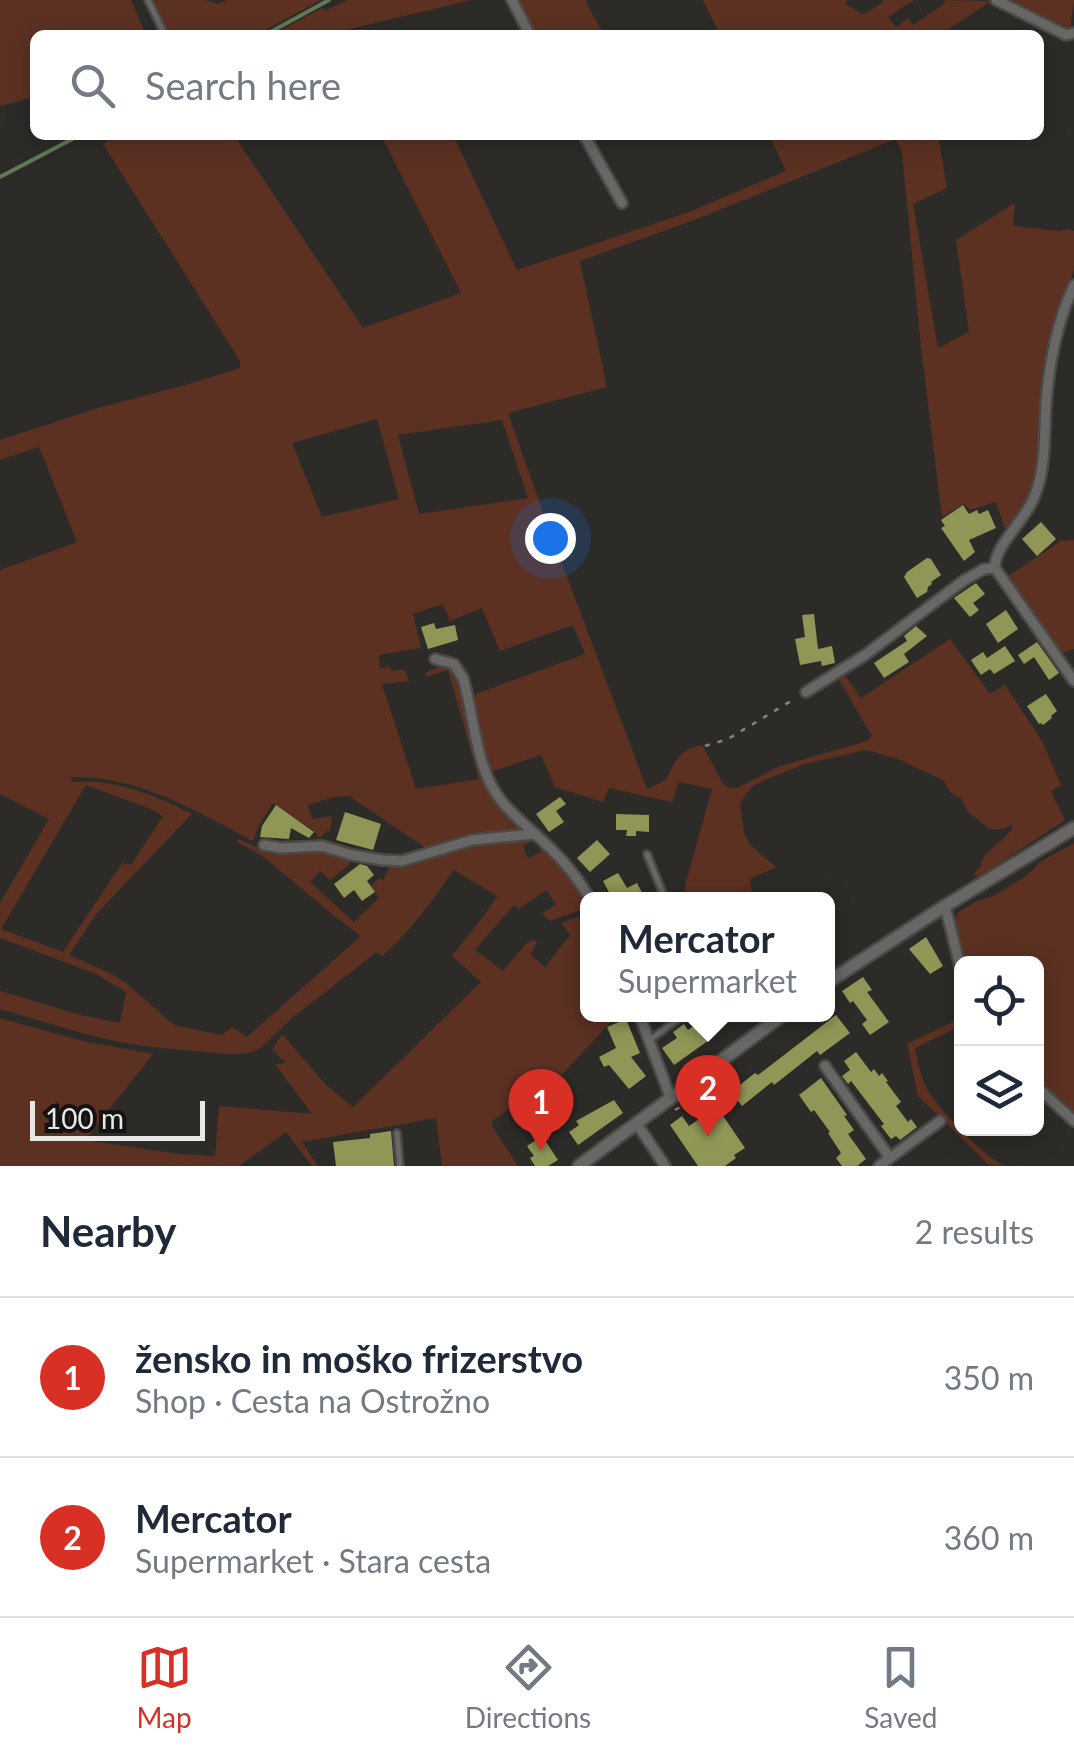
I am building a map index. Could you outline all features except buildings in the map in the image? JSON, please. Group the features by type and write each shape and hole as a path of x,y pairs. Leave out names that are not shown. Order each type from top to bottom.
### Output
{"street":[{"path":"512,0 527,30"},
{"path":"996,0 1066,35 1074,33"},
{"path":"587,140 622,203"},
{"path":"1074,284 1056,334 1039,483 1028,510 994,563 1074,681"},
{"path":"806,692 865,655 962,581 995,568"},
{"path":"435,659 458,668 486,775 496,794 560,858 585,892"},
{"path":"835,977 1074,828"},
{"path":"264,845 322,846 352,856 402,860 472,840 534,834"},
{"path":"946,906 958,956"},
{"path":"641,1022 671,1099"},
{"path":"579,1166 773,1022"},
{"path":"825,1066 890,1158"},
{"path":"1044,1093 1074,1121"},
{"path":"879,1166 940,1121"},
{"path":"637,1124 665,1166"}],"lane":[{"path":"148,0 163,30"},
{"path":"647,854 662,892"},
{"path":"648,1041 674,1022"},
{"path":"396,1134 400,1166"}],"path":[{"path":"705,746 728,739 806,692"}],"shaded area":[{"path":"0,0 131,0 144,30 30,30 30,98 0,106"},
{"path":"152,0 206,0 217,4 228,0 321,0 265,30 167,30"},
{"path":"348,0 472,0 345,30 281,30 322,8 325,11"},
{"path":"515,0 585,0 601,30 530,30"},
{"path":"703,0 847,0 845,4 863,14 883,0 914,0 888,17 896,27 908,18 913,25 944,0 991,1 948,30 718,30"},
{"path":"1006,0 1074,0 1070,30 1065,31"},
{"path":"110,140 237,140 363,328 461,293 384,140 455,140 517,270 689,212 786,171 771,140 894,140 580,261 607,387 508,413 647,789 666,780 683,753 702,745 724,785 737,788 780,766 867,741 872,736 838,678 844,674 861,698 950,639 990,694 1005,685 1042,741 1061,785 1051,791 1065,820 979,877 973,874 984,856 1012,830 1012,825 990,829 968,812 961,798 951,793 943,780 898,759 867,750 805,764 752,787 740,804 744,833 750,845 776,867 750,879 752,892 685,892 712,789 679,782 672,802 609,788 603,802 555,787 541,755 488,773 470,696 585,654 573,625 500,651 482,608 450,621 443,604 413,614 421,648 379,655 380,668 405,670 409,681 382,684 416,789 479,779 448,670 426,677 425,673 443,665 458,675 485,782 522,831 432,852 349,796 308,805 312,819 332,816 330,831 320,838 273,803 253,841 143,788 71,777 72,782 134,789 192,814 97,913 69,955 126,983 174,1025 222,1035 232,1027 247,1037 361,936 264,857 237,842 239,839 272,852 321,852 349,860 349,865 330,880 320,871 310,882 354,922 379,898 371,886 379,878 383,880 391,865 479,842 534,839 523,846 528,858 541,852 540,844 566,870 582,892 580,910 550,921 542,914 556,904 546,890 519,909 514,905 475,950 503,971 534,939 537,943 530,954 545,967 570,935 561,923 580,916 580,1022 611,1022 544,1094 535,1090 492,1121 518,1166 442,1166 436,1118 302,1142 318,1166 312,1166 286,1132 239,1166 0,1166 0,1018 82,1041 153,1054 85,1140 215,1156 219,1106 312,1114 275,1064 286,1063 272,1050 282,1034 326,1085 353,1107 481,982 452,956 497,896 454,870 412,926 382,956 377,952 292,1018 260,1049 240,1054 124,1043 0,1009 0,991 120,1023 126,992 94,973 0,938 0,903 49,819 0,794 0,570 77,542 39,447 0,460 0,440 240,368 240,361 103,144","holes":["377,419 399,499 322,517 292,443","502,420 528,498 419,514 398,435","86,785 163,816 131,865 122,863 63,952 1,929"]},
{"path":"896,140 939,140 947,188 913,204 938,348 969,332 956,240 1015,203 1013,226 1074,231 1074,270 1057,313 1042,372 1035,482 1026,507 1006,532 996,502 970,510 964,504 942,517 902,153"},
{"path":"1074,540 1074,649 1061,654 1008,576 1061,541"},
{"path":"1074,843 1074,1114 1044,1089 1044,956 962,956 954,921 959,912 996,895 1040,862"},
{"path":"954,1021 954,1029 915,1048 926,1087 954,1123 954,1131 918,1096 907,1044"},
{"path":"959,1136 967,1136 1005,1166 989,1165"}],"waterway":[{"path":"274,30 329,0"},
{"path":"0,177 70,140"}],"place":[{"name":"Mercator","path":"708,1137"},
{"name":"žensko in moško frizerstvo","path":"541,1151"}]}
